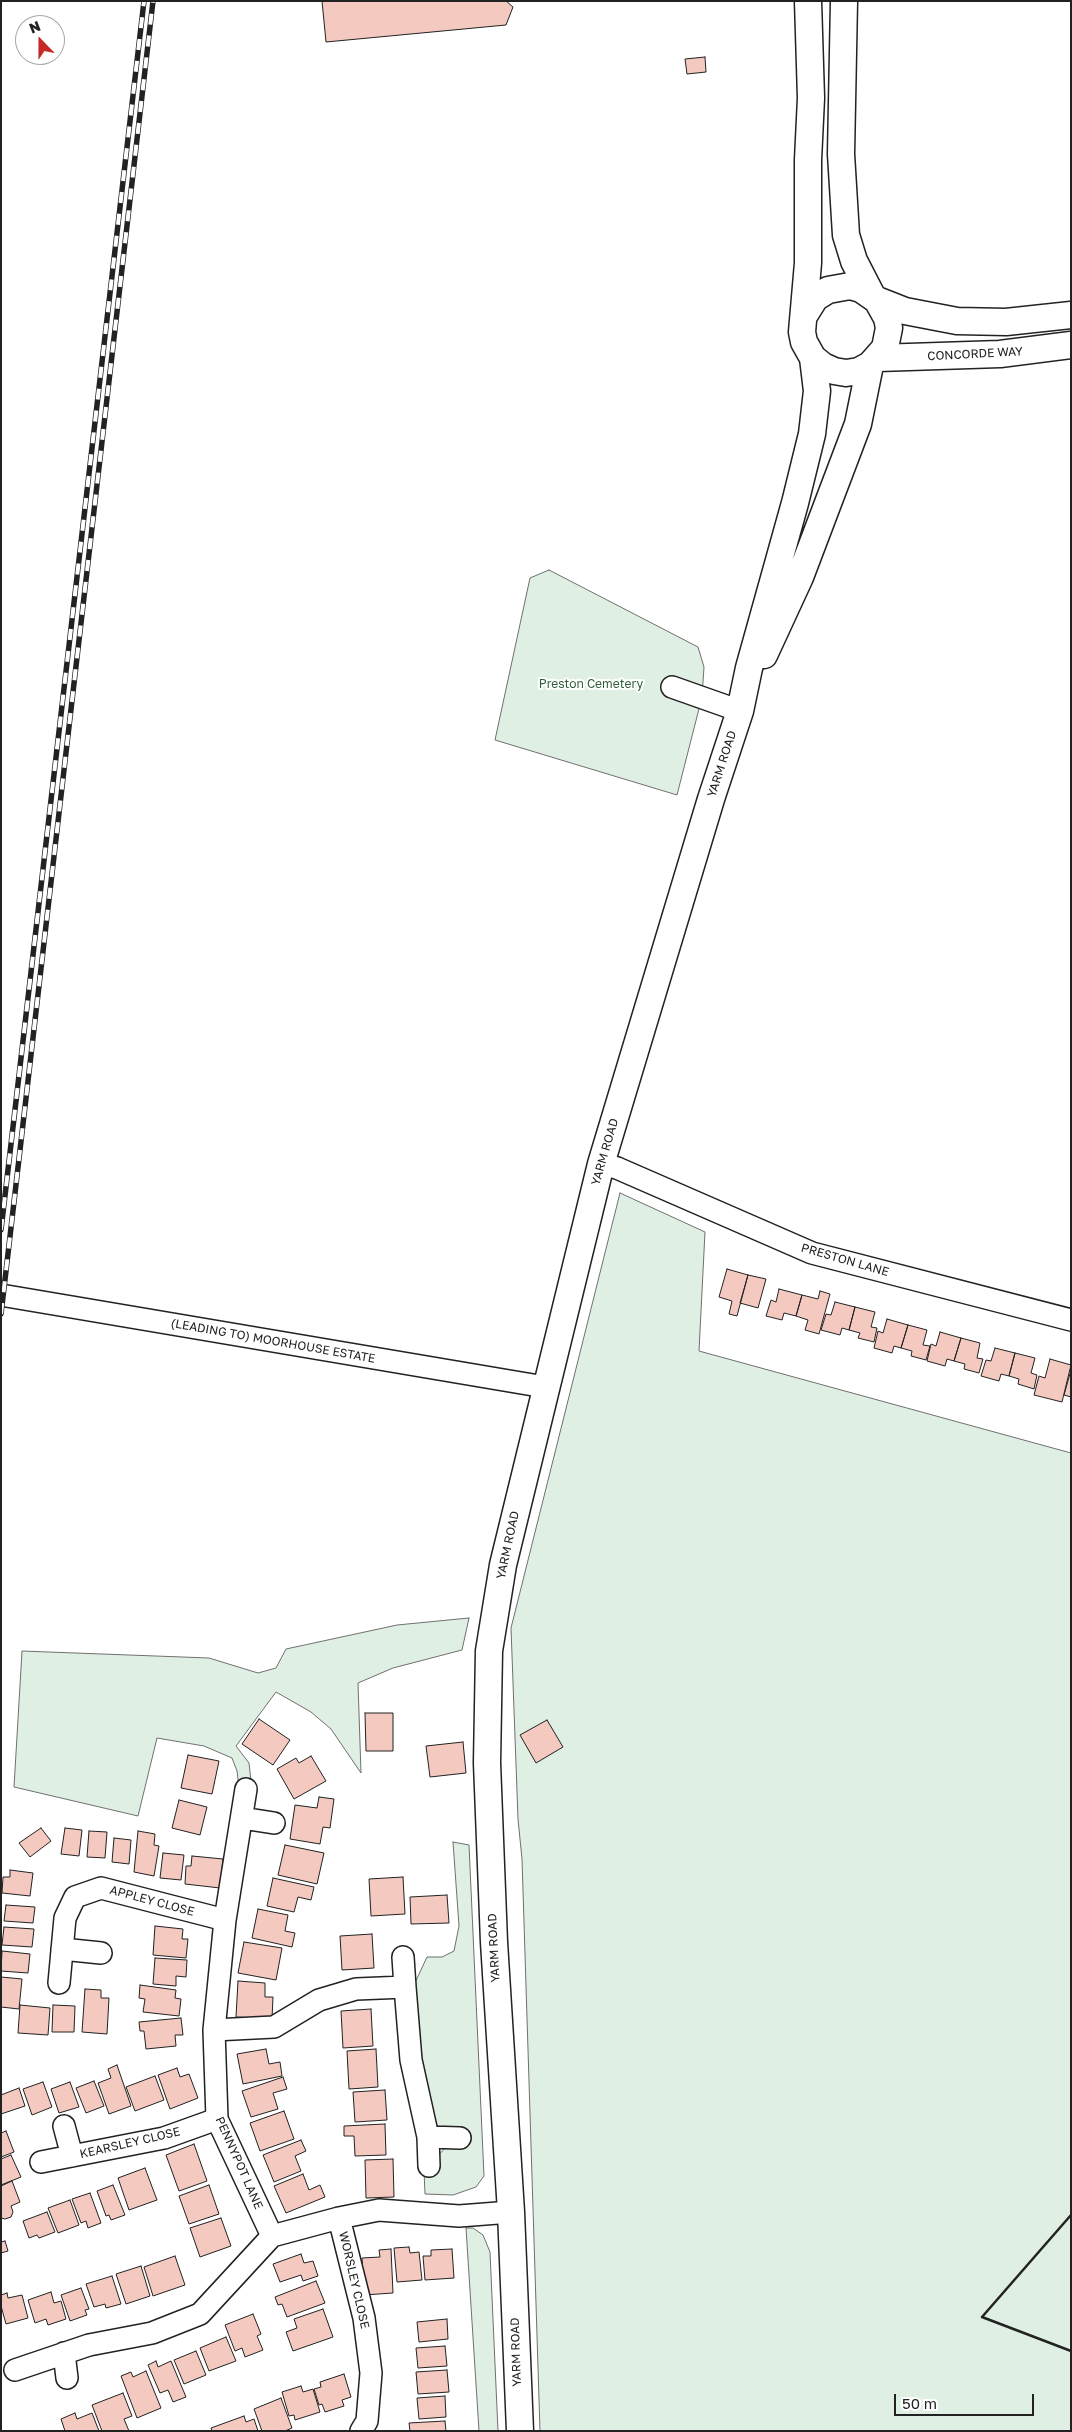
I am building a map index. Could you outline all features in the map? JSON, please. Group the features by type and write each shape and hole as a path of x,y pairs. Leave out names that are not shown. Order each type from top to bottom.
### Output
{"main road":[{"path":"808,1 811,98 808,160 808,264 802,332 807,351 822,366 834,371 859,371 874,361 885,348 889,328 887,318 854,260 846,235 841,154 844,1"},
{"path":"805,314 818,295 839,286 850,286 904,311 957,321 1006,322 1071,315"},
{"name":"CONCORDE WAY","path":"874,361 1000,354 1071,345"},
{"path":"743,700 749,668 812,434 817,391 813,358"},
{"path":"743,700 790,602 858,424 874,361"},
{"name":"YARM ROAD","path":"520,2431 511,2212 493,1922 487,1763 489,1651 503,1565 601,1164 708,809 743,700"}],"street":[{"path":"672,687 743,700"},
{"name":"PRESTON LANE","path":"601,1164 617,1168 812,1253 1071,1320"},
{"name":"(LEADING TO) MOORHOUSE ESTATE","path":"1,1296 545,1387"},
{"name":"PENNYPOT LANE","path":"246,1789 225,1920 214,2030 217,2120 272,2236"},
{"path":"242,1818 274,1823"},
{"name":"APPLEY CLOSE","path":"59,1984 64,1918 75,1897 101,1888 225,1920"},
{"path":"62,1949 101,1953"},
{"path":"403,1957 411,2060 428,2137 429,2166"},
{"path":"214,2030 274,2027 319,2000 356,1989 404,1987"},
{"name":"KEARSLEY CLOSE","path":"41,2162 164,2138 217,2120"},
{"name":"KEARSLEY CLOSE","path":"64,2126 72,2156"},
{"path":"428,2137 460,2138"},
{"path":"15,2370 64,2352 152,2334 200,2314 272,2236 339,2218 380,2210 459,2216 511,2212"},
{"name":"WORSLEY CLOSE","path":"339,2218 364,2318 371,2372 367,2421 361,2431"},
{"path":"64,2352 67,2378"}],"green space":[{"name":"Preston Cemetery","path":"549,570 698,647 704,667 702,697 677,795 495,740 530,578"},
{"path":"620,1193 705,1232 699,1351 1071,1453 1071,2431 540,2431 522,1859 518,1819 511,1628"},
{"path":"469,1618 462,1650 393,1668 358,1683 361,1773 331,1729 311,1712 276,1692 236,1746 249,1763 252,1790 239,1787 237,1771 232,1758 204,1746 157,1738 138,1816 14,1787 22,1651 209,1658 258,1673 276,1668 286,1649 397,1625"},
{"path":"453,1842 469,1845 484,2176 476,2187 453,2195 425,2194 424,2171 446,2147 440,2128 435,2123 415,2041 413,1987 427,1957 442,1957 454,1951 459,1926"},
{"path":"466,2228 473,2228 483,2235 490,2252 498,2431 479,2431"}],"building":[{"path":"322,1 506,1 513,7 506,25 326,42"},
{"path":"705,57 706,72 687,74 685,59"},
{"path":"727,1269 748,1275 737,1316 729,1314 732,1301 719,1297"},
{"path":"748,1275 766,1279 758,1308 740,1303"},
{"path":"779,1289 802,1295 796,1316 784,1313 782,1320 766,1316 771,1300 776,1302"},
{"path":"820,1291 830,1294 819,1334 805,1330 808,1320 796,1316 802,1295 818,1299"},
{"path":"835,1302 855,1307 849,1330 842,1328 840,1335 821,1330 826,1314 831,1315"},
{"path":"855,1307 875,1312 871,1327 877,1328 874,1342 858,1338 860,1333 849,1330"},
{"path":"887,1319 908,1325 901,1348 894,1346 892,1353 874,1348 878,1331 883,1333"},
{"path":"908,1325 927,1330 923,1345 930,1346 926,1360 911,1356 912,1351 901,1348"},
{"path":"940,1332 961,1338 954,1361 947,1359 945,1366 927,1361 931,1344 936,1346"},
{"path":"961,1338 980,1343 977,1358 983,1359 979,1373 964,1369 965,1364 954,1361"},
{"path":"995,1348 1015,1353 1009,1376 1001,1374 999,1381 981,1376 986,1360 991,1361"},
{"path":"1015,1353 1035,1358 1031,1373 1037,1375 1034,1389 1018,1384 1019,1379 1009,1376"},
{"path":"1050,1359 1071,1365 1062,1402 1034,1395 1039,1376 1045,1378"},
{"path":"1071,1370 1071,1397 1064,1395"},
{"path":"365,1713 393,1713 393,1751 366,1751"},
{"path":"259,1719 290,1740 273,1765 242,1744"},
{"path":"547,1720 563,1747 536,1763 520,1735"},
{"path":"463,1742 466,1773 430,1777 426,1746"},
{"path":"188,1755 219,1761 212,1794 181,1788"},
{"path":"311,1756 326,1781 294,1799 277,1769 296,1758 299,1763"},
{"path":"319,1797 334,1799 330,1828 323,1827 320,1844 290,1839 295,1805 317,1808"},
{"path":"179,1800 207,1807 200,1835 172,1828"},
{"path":"41,1828 51,1841 30,1857 19,1843"},
{"path":"65,1828 82,1830 79,1856 61,1854"},
{"path":"89,1831 107,1832 105,1858 87,1857"},
{"path":"138,1831 155,1834 154,1845 159,1846 154,1876 134,1872"},
{"path":"114,1838 131,1840 129,1864 112,1862"},
{"path":"285,1845 324,1853 317,1884 278,1875"},
{"path":"163,1853 184,1855 181,1880 160,1878"},
{"path":"192,1856 223,1859 220,1888 185,1884 186,1866 191,1866"},
{"path":"10,1870 33,1873 30,1896 2,1893 3,1877 10,1877"},
{"path":"403,1877 405,1914 371,1916 369,1879"},
{"path":"273,1878 314,1887 311,1900 298,1897 294,1912 267,1906"},
{"path":"447,1895 449,1923 411,1924 410,1897"},
{"path":"6,1905 35,1907 33,1923 4,1921"},
{"path":"258,1909 288,1915 285,1931 295,1933 292,1947 252,1938"},
{"path":"155,1926 183,1929 182,1939 188,1939 186,1958 153,1955"},
{"path":"4,1927 34,1929 32,1947 2,1945"},
{"path":"372,1934 374,1968 342,1970 340,1936"},
{"path":"244,1942 282,1948 276,1980 238,1973"},
{"path":"2,1951 30,1954 28,1973 1,1971"},
{"path":"155,1958 187,1960 186,1977 176,1976 176,1986 153,1984"},
{"path":"1,1977 22,1979 19,2009 1,2007"},
{"path":"238,1981 265,1983 265,1997 273,1997 272,2019 236,2017"},
{"path":"140,1985 176,1990 175,1998 181,1999 179,2016 143,2012 145,1999 139,1998"},
{"path":"85,1989 101,1990 101,1998 109,1998 107,2034 82,2032"},
{"path":"20,2005 50,2008 48,2035 18,2033"},
{"path":"53,2005 75,2006 74,2032 52,2032"},
{"path":"371,2009 373,2046 343,2048 341,2011"},
{"path":"181,2018 183,2035 175,2035 176,2046 146,2049 144,2031 140,2031 139,2022"},
{"path":"266,2049 269,2064 280,2062 282,2076 243,2084 237,2054"},
{"path":"376,2049 378,2087 349,2089 347,2051"},
{"path":"117,2065 131,2106 109,2114 98,2083 111,2078 108,2069"},
{"path":"177,2068 180,2077 189,2074 198,2098 170,2109 158,2075"},
{"path":"155,2076 164,2100 135,2111 126,2087"},
{"path":"283,2077 287,2089 273,2093 278,2109 251,2117 242,2091"},
{"path":"94,2081 104,2106 86,2113 76,2088"},
{"path":"43,2082 52,2107 32,2115 23,2089"},
{"path":"70,2082 79,2107 59,2113 51,2089"},
{"path":"19,2088 25,2106 1,2114 1,2095"},
{"path":"385,2090 387,2120 355,2122 353,2092"},
{"path":"284,2111 294,2139 260,2151 250,2123"},
{"path":"385,2124 386,2155 355,2156 354,2136 344,2136 344,2126"},
{"path":"6,2131 14,2152 1,2157 1,2133"},
{"path":"301,2140 306,2151 295,2156 301,2171 274,2182 263,2155"},
{"path":"194,2144 207,2181 179,2191 166,2155"},
{"path":"11,2155 21,2177 1,2185 1,2159"},
{"path":"393,2159 394,2197 366,2198 365,2160"},
{"path":"145,2168 157,2200 129,2210 118,2178"},
{"path":"303,2174 309,2190 320,2185 325,2197 286,2213 274,2186"},
{"path":"12,2181 20,2202 11,2206 13,2212 11,2217 5,2219 1,2218 1,2186"},
{"path":"113,2185 125,2215 111,2220 109,2215 106,2216 97,2191"},
{"path":"209,2185 219,2214 189,2224 179,2196"},
{"path":"90,2193 101,2223 88,2228 86,2221 81,2223 72,2199"},
{"path":"70,2200 79,2225 58,2233 48,2208"},
{"path":"47,2212 55,2232 39,2238 37,2235 29,2238 23,2221"},
{"path":"221,2218 231,2246 200,2257 190,2228"},
{"path":"5,2241 8,2251 1,2253 1,2242"},
{"path":"409,2247 410,2253 419,2252 422,2280 397,2282 394,2248"},
{"path":"391,2249 393,2293 364,2295 362,2258 380,2257 379,2250"},
{"path":"452,2249 454,2278 425,2280 423,2256 431,2256 431,2250"},
{"path":"301,2254 304,2263 313,2261 318,2276 303,2281 301,2275 280,2282 273,2264"},
{"path":"175,2256 185,2285 153,2296 144,2267"},
{"path":"141,2266 150,2296 126,2304 116,2274"},
{"path":"112,2276 121,2304 106,2308 105,2304 94,2307 86,2284"},
{"path":"316,2281 325,2303 287,2317 282,2304 278,2305 275,2297"},
{"path":"81,2288 89,2309 85,2310 87,2315 70,2321 61,2295"},
{"path":"51,2292 54,2303 61,2301 66,2319 48,2325 46,2319 35,2323 28,2300"},
{"path":"7,2293 8,2298 22,2295 28,2318 6,2324 1,2306 1,2295"},
{"path":"323,2309 333,2337 293,2351 286,2332 297,2328 294,2319"},
{"path":"253,2314 261,2334 257,2336 263,2350 245,2357 242,2348 235,2351 225,2325"},
{"path":"447,2319 448,2339 419,2342 417,2322"},
{"path":"226,2337 236,2361 209,2371 200,2348"},
{"path":"445,2346 447,2366 418,2368 416,2348"},
{"path":"196,2351 206,2375 184,2384 174,2360"},
{"path":"156,2361 158,2367 171,2361 186,2397 173,2402 168,2390 160,2393 148,2365"},
{"path":"447,2370 449,2392 418,2394 416,2372"},
{"path":"146,2371 161,2408 137,2418 121,2376 131,2372 133,2377"},
{"path":"344,2374 351,2397 342,2400 344,2406 325,2412 322,2404 319,2405 314,2389 321,2387 320,2382"},
{"path":"301,2386 303,2392 313,2389 320,2412 295,2420 294,2415 289,2416 282,2392"},
{"path":"123,2393 132,2416 124,2419 129,2431 102,2431 92,2405"},
{"path":"445,2396 446,2417 419,2419 417,2398"},
{"path":"281,2398 292,2428 285,2431 262,2431 254,2409"},
{"path":"75,2413 77,2419 92,2413 99,2431 65,2431 61,2419"},
{"path":"244,2416 246,2422 254,2419 258,2431 212,2431 211,2428"},
{"path":"445,2421 446,2431 410,2431 409,2423"}],"railway":[{"path":"1,1230 144,1"},
{"path":"1,1314 153,1"}],"wall":[{"path":"1071,2215 982,2317 1071,2351"}]}
